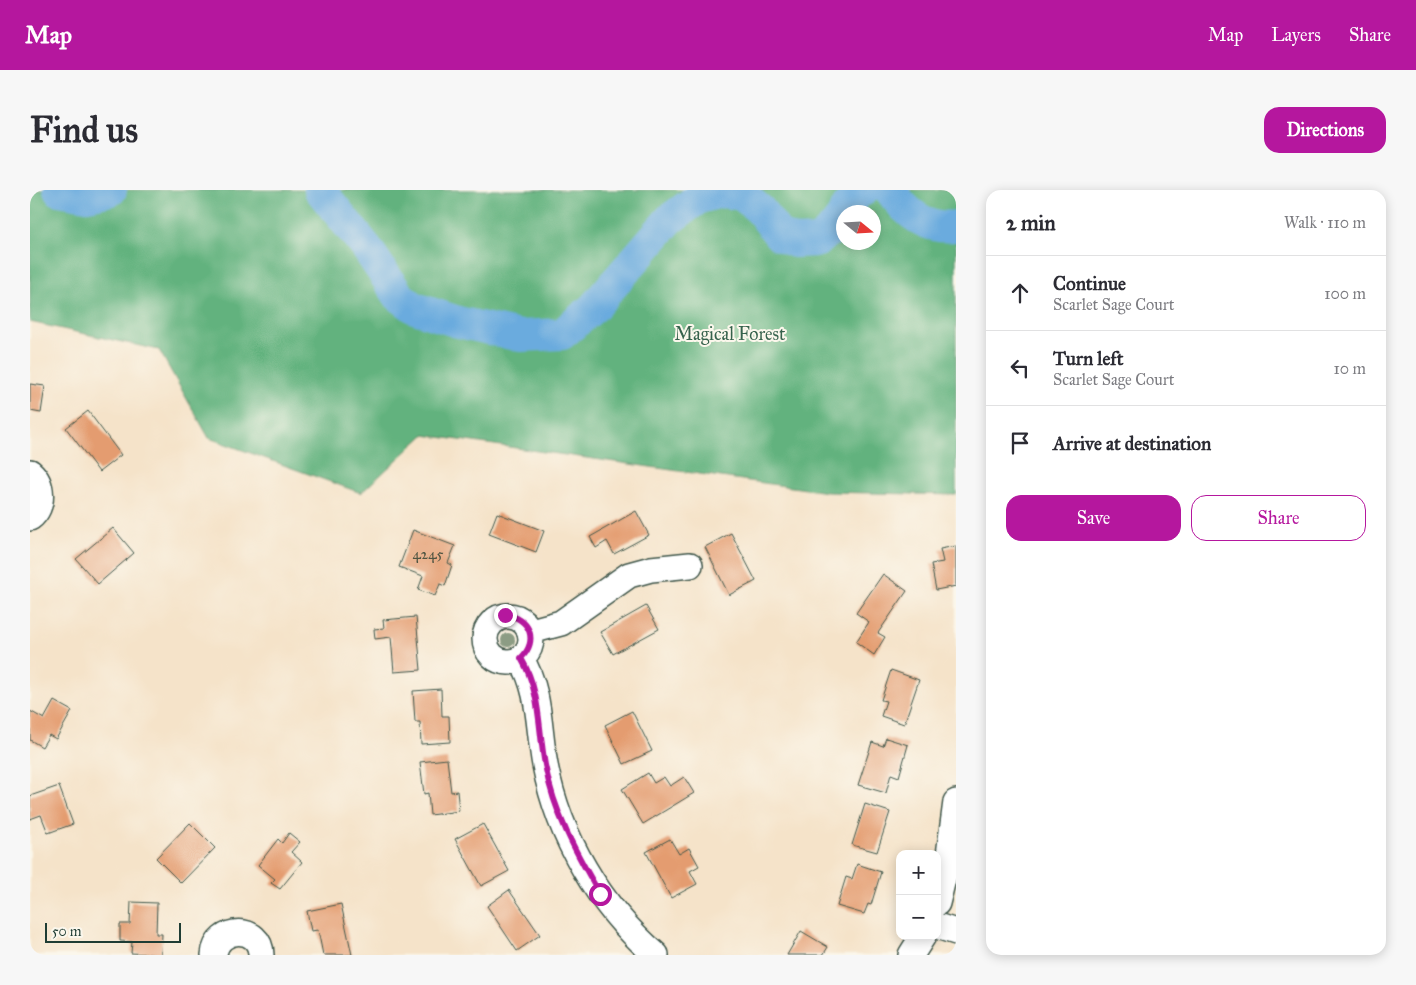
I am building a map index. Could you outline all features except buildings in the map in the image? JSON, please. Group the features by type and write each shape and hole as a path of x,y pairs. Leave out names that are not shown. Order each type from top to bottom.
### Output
{"street":[{"path":"30,472 41,488 41,499 34,515 30,518"},
{"path":"530,631 561,623 629,575 651,569 690,565"},
{"path":"505,615 515,616 525,622 530,631 532,642 528,652 521,658 510,662 498,660 490,654 485,644 485,633 493,621 505,615"},
{"path":"521,658 536,691 545,764 553,800 565,830 600,894 622,922 656,955"},
{"path":"939,895 949,855 956,802"},
{"path":"941,927 956,932"},
{"path":"214,955 216,944 224,935 235,931 247,933 256,940 260,955"},
{"path":"912,955 921,940"}],"green space":[{"name":"Magical Forest","path":"30,190 956,190 956,495 827,492 424,435 361,493 209,438 159,350 30,322"}],"waterway":[{"path":"59,190 87,195 111,190"},
{"path":"320,190 366,247 399,296 415,308 458,322 520,336 562,334 593,308 670,219 699,198 721,192 742,195 760,210 779,235 795,242 818,241 836,225"},
{"path":"849,205 857,193 864,190"},
{"path":"890,190 903,206 918,218 935,225 945,227 956,226"}],"route":[{"path":"505,615 515,616 525,622 530,631 532,642 528,652 521,658 536,691 545,764 553,800 565,830 600,894"}]}
